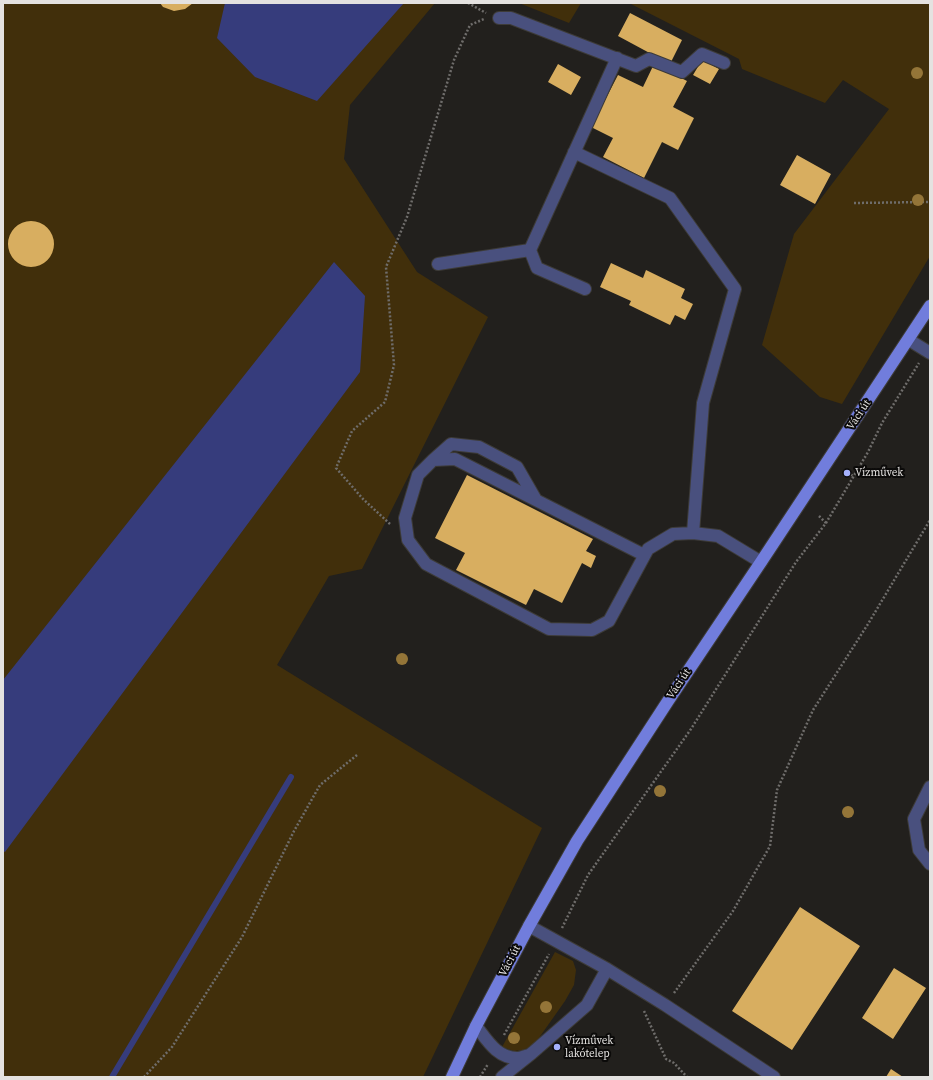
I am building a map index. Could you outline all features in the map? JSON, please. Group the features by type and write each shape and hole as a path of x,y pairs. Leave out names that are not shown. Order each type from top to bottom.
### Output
{"main road":[{"name":"Váci út","path":"452,1077 476,1026 529,926 577,841 930,306"}],"lane":[{"path":"499,18 511,18 636,66 649,59 682,72 702,54 724,63"},
{"path":"585,290 537,268 530,250 617,58"},
{"path":"574,152 670,198 735,289 703,403 693,533"},
{"path":"438,264 530,250"},
{"path":"909,340 928,352"},
{"path":"536,500 517,467 479,446 451,444 432,460 418,475 405,518 408,540 426,564 549,628 592,630 609,621 648,548 673,534 693,533 718,536 761,562"},
{"path":"432,460 455,460 644,555"},
{"path":"930,787 914,819 920,850 930,864"},
{"path":"529,926 607,969 665,1005 774,1077"},
{"path":"502,1077 586,1006 607,969"},
{"path":"476,1026 495,1050 504,1055 517,1059 532,1053"}],"path":[{"path":"408,540 363,499 336,468 352,431 385,402 394,365 386,267 407,217 454,60 470,25 484,19 499,18"},
{"path":"854,203 930,202"},
{"path":"480,1077 556,940 588,875 691,729 796,562 826,523 868,452 882,423 928,352"},
{"path":"847,473 854,476"},
{"path":"819,516 826,523"},
{"path":"665,1005 733,911 770,846 777,790 813,710 868,624 930,520"},
{"path":"144,1077 172,1047 242,938 294,831 320,785 356,755"},
{"path":"643,1009 666,1059 674,1063 687,1077"}],"shaded area":[{"path":"3,3 435,3 350,105 344,159 417,272 488,317 362,569 329,576 277,665 542,828 423,1077 3,1077"},
{"path":"225,3 404,3 317,101 255,77 217,38"},
{"path":"519,3 581,3 569,23"},
{"path":"629,3 930,3 930,256 842,404 820,397 762,345 794,234 889,109 843,80 825,103 742,69 739,59"},
{"path":"334,262 365,296 360,372 5,852 3,851 3,680"},
{"path":"555,952 573,961 576,970 574,985 565,1001 534,1045 523,1050 514,1051 502,1047"}],"building":[{"path":"160,3 193,3 185,9 174,11 163,7"},
{"path":"630,13 682,40 670,64 618,36"},
{"path":"702,60 719,69 710,84 693,75"},
{"path":"558,64 581,77 571,95 548,82"},
{"path":"654,64 687,81 673,107 694,118 678,150 662,142 644,178 603,157 613,138 591,127 618,75 643,87"},
{"path":"797,155 831,174 815,204 780,185"},
{"path":"31,221 44,225 50,231 54,244 50,257 44,263 31,267 18,263 12,257 8,244 12,231 18,225"},
{"path":"611,263 643,278 646,270 685,289 681,298 693,304 685,320 675,315 670,325 629,305 631,301 600,287"},
{"path":"467,475 593,539 586,551 596,556 591,568 582,563 562,603 534,589 526,605 456,570 465,553 435,538"},
{"path":"800,907 860,946 792,1050 732,1011"},
{"path":"894,968 926,988 893,1039 862,1018"},
{"path":"891,1069 903,1077 886,1077"}],"waterway":[{"path":"112,1077 291,777"}],"place":[{"name":"Vízművek","path":"847,473"},
{"name":"Vízművek lakótelep","path":"557,1047"}]}
